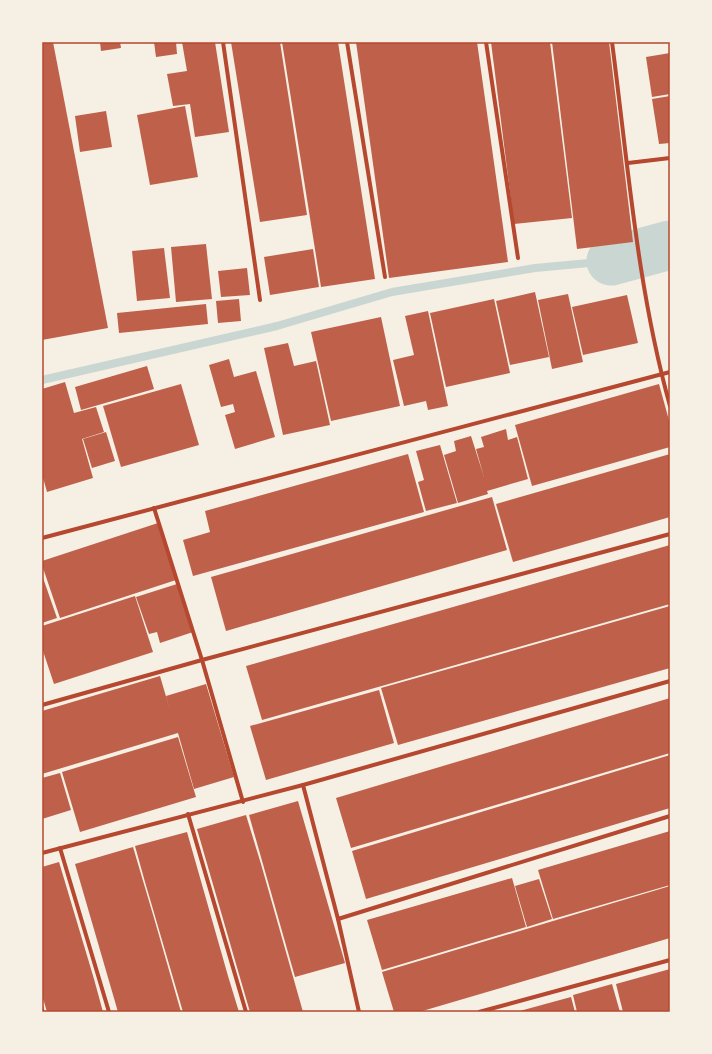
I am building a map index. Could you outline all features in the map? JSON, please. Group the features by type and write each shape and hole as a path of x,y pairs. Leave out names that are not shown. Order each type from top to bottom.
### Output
{"street":[{"path":"223,42 260,300"},
{"path":"347,42 385,277"},
{"path":"486,42 518,258"},
{"path":"612,42 637,245 661,374 670,406"},
{"path":"628,163 670,158"},
{"path":"42,538 670,372"},
{"path":"154,508 202,660 243,802"},
{"path":"42,705 202,660 670,534"},
{"path":"42,853 188,814 243,802 670,681"},
{"path":"303,785 338,919 359,1012"},
{"path":"188,814 246,1012"},
{"path":"338,919 670,816"},
{"path":"60,848 109,1012"},
{"path":"479,1012 670,960"}],"building":[{"path":"42,42 53,42 108,328 42,340"},
{"path":"100,42 120,42 121,48 101,51"},
{"path":"154,42 176,42 177,54 156,57"},
{"path":"182,42 215,42 229,132 195,137 190,104 173,106 167,74 187,71"},
{"path":"231,42 280,42 307,215 260,222"},
{"path":"282,42 338,42 375,279 321,287"},
{"path":"356,42 477,42 508,262 389,278"},
{"path":"491,42 550,42 572,218 514,224"},
{"path":"552,42 609,42 633,242 577,249"},
{"path":"670,53 670,94 652,97 646,57"},
{"path":"670,96 670,143 659,144 652,99"},
{"path":"185,106 198,177 150,185 137,115"},
{"path":"106,111 112,147 80,152 75,116"},
{"path":"206,244 212,299 176,302 171,247"},
{"path":"164,248 170,298 137,301 132,251"},
{"path":"313,249 319,287 270,295 264,257"},
{"path":"247,268 250,295 221,297 218,271"},
{"path":"535,292 549,357 510,365 496,301"},
{"path":"568,294 583,362 552,369 538,300"},
{"path":"627,295 638,343 583,355 572,307"},
{"path":"239,299 241,321 218,323 216,301"},
{"path":"494,299 510,373 446,387 430,313"},
{"path":"206,304 208,324 119,333 117,313"},
{"path":"428,311 448,406 428,410 426,401 404,406 393,360 414,355 405,316"},
{"path":"381,317 400,406 331,421 311,332"},
{"path":"288,343 294,366 316,361 330,425 283,435 264,348"},
{"path":"229,359 234,377 256,371 275,437 235,449 225,415 235,412 233,404 221,407 209,365"},
{"path":"147,366 154,389 81,410 75,387"},
{"path":"65,382 74,413 96,407 104,432 82,439 93,478 47,492 42,474 42,389"},
{"path":"181,384 199,445 121,467 103,406"},
{"path":"659,384 670,424 670,447 532,486 515,425"},
{"path":"506,429 508,440 517,437 528,479 487,491 488,494 458,503 444,455 456,451 454,441 471,436 484,477 476,449 484,447 481,437"},
{"path":"106,432 115,461 92,468 83,439"},
{"path":"440,445 457,503 426,511 418,482 424,480 416,451"},
{"path":"408,454 424,512 193,576 183,540 210,532 205,511"},
{"path":"670,454 670,517 513,562 496,504"},
{"path":"492,497 507,550 226,631 211,577"},
{"path":"158,523 176,580 60,618 42,565 42,561"},
{"path":"670,545 670,604 262,720 246,666"},
{"path":"42,575 57,618 42,623"},
{"path":"177,584 193,632 160,643 157,632 149,634 136,597"},
{"path":"135,596 153,652 54,684 42,648 42,626"},
{"path":"670,606 670,668 398,745 381,688"},
{"path":"160,676 170,710 166,696 206,684 234,777 194,789 178,733 42,774 42,711"},
{"path":"379,690 394,743 266,780 250,726"},
{"path":"670,698 670,753 351,848 336,798"},
{"path":"178,737 196,797 80,832 62,772"},
{"path":"670,755 670,808 366,899 352,851"},
{"path":"60,773 71,810 42,819 42,778"},
{"path":"298,801 345,963 295,977 249,815"},
{"path":"246,815 303,1012 250,1012 234,957 197,829"},
{"path":"670,831 670,885 553,919 538,870"},
{"path":"187,832 239,1012 183,1012 145,882 135,846"},
{"path":"133,847 181,1012 118,1012 75,864"},
{"path":"59,862 103,1012 47,1012 42,995 42,867"},
{"path":"512,878 526,927 382,970 367,920"},
{"path":"539,879 552,919 527,927 515,886"},
{"path":"670,886 670,938 419,1012 394,1012 382,972"},
{"path":"670,969 670,1012 623,1012 616,984"},
{"path":"612,984 620,1012 577,1012 573,995"},
{"path":"571,997 575,1012 516,1012"},
{"path":"42,1003 45,1012 42,1012"}],"waterway":[{"path":"611,261 670,245"},
{"path":"42,380 277,326 392,292 535,268 611,261"}]}
